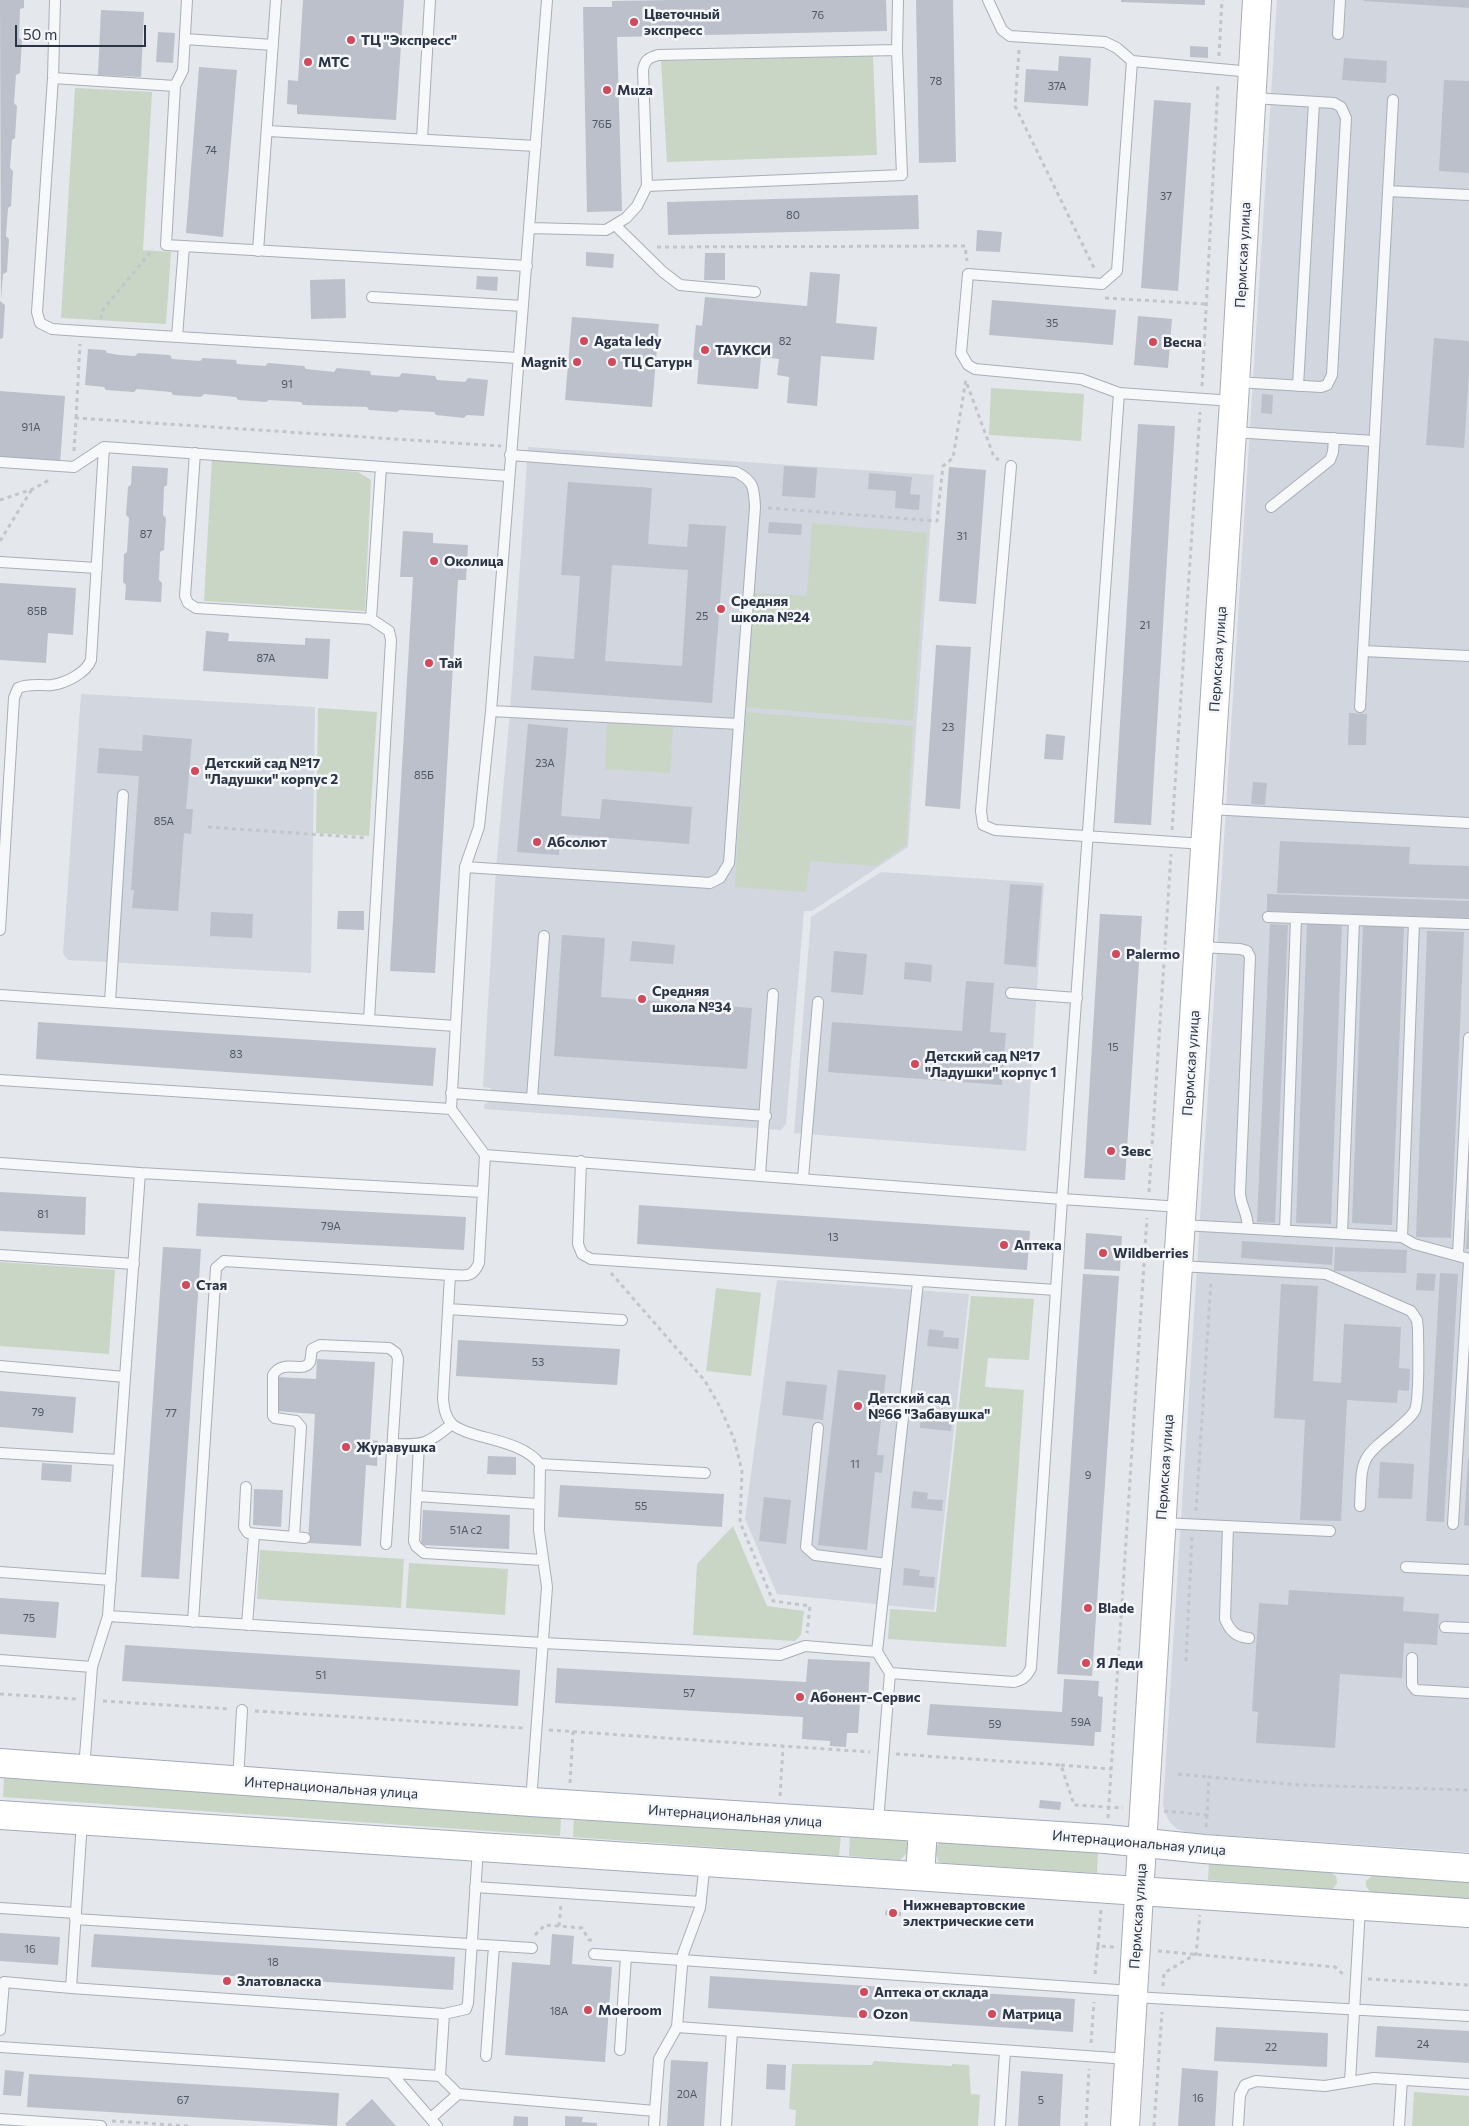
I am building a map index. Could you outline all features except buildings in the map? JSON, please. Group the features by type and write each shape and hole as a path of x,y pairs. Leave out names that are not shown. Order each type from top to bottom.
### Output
{"main road":[{"name":"Пермская улица","path":"1125,2126 1161,1523 1235,392 1257,0"},
{"name":"Интернациональная улица","path":"0,1763 531,1802 1106,1839 1469,1868"},
{"path":"0,1815 1469,1912"},
{"path":"920,1876 923,1828"},
{"path":"1354,1860 1356,1905"}],"lane":[{"path":"56,0 53,78 37,312 40,323 52,328 81,331 518,358"},
{"path":"187,0 183,70 175,86 166,245 527,266"},
{"path":"258,251 276,0"},
{"path":"422,139 430,0"},
{"path":"193,1622 216,1268 224,1260 468,1276 475,1271 479,1263 485,1155 451,1109 455,1026 465,867 479,827 491,711 508,476 527,266 547,0"},
{"path":"647,186 902,175 897,50 898,0"},
{"path":"988,0 1002,30 1010,36 1105,42 1117,48 1132,61 1218,70 1252,85 1314,102 1334,103 1341,106 1346,118 1346,128 1332,375 1327,385 1322,387 1298,386 1235,392 1201,399 1119,393 1080,379 974,369 968,364 961,353 968,274 1102,284 1117,271 1132,61"},
{"path":"1338,34 1340,0"},
{"path":"185,39 273,45"},
{"path":"530,228 606,230 616,226 637,206 647,186 643,70 645,62 649,58 658,55 897,50"},
{"path":"53,78 175,86"},
{"path":"1360,707 1394,100"},
{"path":"1298,386 1314,102"},
{"path":"268,131 536,146"},
{"path":"1388,191 1469,196"},
{"path":"616,226 663,272 680,284 755,292"},
{"path":"177,337 184,246"},
{"path":"372,297 523,306"},
{"path":"890,1673 1014,1682 1022,1680 1031,1668 1119,393"},
{"path":"1232,432 1374,441"},
{"path":"1271,507 1330,460 1333,452 1334,438"},
{"path":"0,462 74,467 104,447 195,452 508,476"},
{"path":"0,930 14,698 18,688 27,684 59,683 88,667 91,660 104,447"},
{"path":"465,867 710,883 720,878 729,862 755,507 754,491 749,478 736,472 511,451"},
{"path":"195,452 186,596 188,603 196,608 371,619 388,631 391,640 369,1020"},
{"path":"1011,466 981,812 983,825 994,830 1206,844"},
{"path":"371,619 381,467"},
{"path":"0,562 97,568"},
{"path":"1363,651 1469,656"},
{"path":"491,711 739,724"},
{"path":"110,1002 124,795"},
{"path":"1208,809 1469,823"},
{"path":"1268,917 1469,924"},
{"path":"1285,1231 1296,918"},
{"path":"1342,1234 1354,920"},
{"path":"1402,1237 1414,922"},
{"path":"532,1098 544,936"},
{"path":"1199,947 1240,949 1247,951 1250,957 1240,1193 1240,1199 1247,1214 1248,1229"},
{"path":"1011,993 1076,998"},
{"path":"760,1175 766,1116 773,994"},
{"path":"0,995 455,1026"},
{"path":"803,1178 818,1002"},
{"path":"1458,1256 1469,1038"},
{"path":"0,1080 451,1109"},
{"path":"452,1093 766,1116"},
{"path":"485,1155 1148,1205 1181,1216 1248,1229 1402,1237 1414,1244 1469,1260 1453,1524"},
{"path":"581,1161 578,1244 582,1254 591,1259 1056,1290"},
{"path":"0,1163 140,1173 482,1192"},
{"path":"84,1770 92,1667 108,1616 140,1173"},
{"path":"0,1255 134,1264"},
{"path":"1178,1266 1326,1274 1411,1311 1417,1320 1418,1330 1416,1404 1409,1419 1371,1450 1364,1460 1361,1469 1360,1506"},
{"path":"450,1275 443,1399 445,1411 452,1424 464,1431 523,1450 534,1456 540,1464 538,1530 547,1587 531,1802"},
{"path":"878,1825 890,1673 877,1652 918,1282"},
{"path":"448,1309 622,1320"},
{"path":"246,1487 244,1527 248,1533 300,1538 301,1427 296,1421 275,1418 273,1416 273,1375 284,1366 306,1366 309,1363 312,1349 320,1345 393,1350 398,1359 386,1544"},
{"path":"0,1366 125,1377"},
{"path":"392,1444 419,1444 434,1439 452,1424"},
{"path":"818,1428 806,1547 815,1555 887,1564"},
{"path":"419,1444 414,1541 420,1551 424,1553 543,1560"},
{"path":"0,1453 119,1460"},
{"path":"540,1464 705,1473"},
{"path":"416,1496 539,1504"},
{"path":"1161,1523 1330,1531"},
{"path":"1228,1526 1225,1619 1234,1634 1249,1638"},
{"path":"247,1625 254,1535"},
{"path":"1406,1567 1469,1570"},
{"path":"0,1572 111,1580"},
{"path":"108,1616 543,1643 780,1655 805,1646 877,1652"},
{"path":"1444,1627 1469,1628"},
{"path":"1412,1658 1412,1685 1416,1690 1469,1693"},
{"path":"0,1660 92,1667"},
{"path":"238,1781 242,1710"},
{"path":"71,1988 82,1820"},
{"path":"0,2030 2,1982 444,2014 466,2009 468,2003 478,1846"},
{"path":"654,2126 659,2059 677,2027 682,1960 701,1902 705,1862"},
{"path":"475,1887 701,1902"},
{"path":"1350,2082 1356,1978 1356,1905"},
{"path":"0,1908 76,1916 532,1948"},
{"path":"486,2056 494,1946"},
{"path":"594,1954 1133,1994 1163,1999 1469,2016"},
{"path":"620,2050 626,1956"},
{"path":"440,2076 444,2014"},
{"path":"677,2027 1129,2059"},
{"path":"726,2126 732,2031"},
{"path":"0,2047 440,2076 458,2094 655,2111"},
{"path":"1000,2126 1005,2051"},
{"path":"391,2073 434,2122 458,2094"},
{"path":"1238,2126 1240,2095 1245,2085 1256,2082 1324,2086 1374,2078 1469,2084"},
{"path":"1399,2126 1402,2080"},
{"path":"0,2119 101,2126"}],"path":[{"path":"1106,1839 1201,399 1222,0"},
{"path":"1020,36 1015,106 1102,284 1106,298"},
{"path":"100,332 102,311 152,250 166,245"},
{"path":"637,247 965,246 968,274"},
{"path":"0,500 33,489 74,467 81,331"},
{"path":"755,507 937,521 943,466 953,458 968,364"},
{"path":"966,382 994,457 1011,466"},
{"path":"76,418 511,451"},
{"path":"0,541 33,489"},
{"path":"208,827 380,839"},
{"path":"599,1260 705,1381 720,1407 734,1438 742,1471 740,1522 773,1601 810,1606 805,1646"},
{"path":"1186,1661 1212,1268"},
{"path":"0,1694 1111,1769"},
{"path":"1061,1765 1074,1805 1207,1815 1209,1776"},
{"path":"1178,1774 1300,1785 1469,1790"},
{"path":"1086,1974 1095,1974 1102,1888"},
{"path":"528,1934 537,1935 544,1925 582,1928 589,1940 599,1941"},
{"path":"1098,1946 1335,1967 1347,1978 1469,1984"},
{"path":"1154,2126 1164,1973 1196,1954"}],"shaded area":[{"path":"1277,0 1469,0 1469,1852 1189,1833 1177,1829 1169,1821 1163,1804"},
{"name":"Средняя школа №24","path":"528,447 934,475 908,847 812,911 804,911 786,1124 781,1130 484,1109 484,1105 490,1101 491,1088 483,1087 496,869 510,712"},
{"name":"Детский сад №17 \"Ладушки\" корпус 2","path":"81,694 315,707 311,973 68,960 63,954"},
{"name":"Детский сад №17 \"Ладушки\" корпус 1","path":"881,872 1044,883 1026,1151 794,1133 811,917"},
{"name":"Детский сад №66 \"Забавушка\"","path":"777,1280 969,1294 934,1610 777,1594 745,1519"}],"green space":[{"path":"873,56 877,155 667,162 661,61"},
{"path":"75,88 152,92 143,250 171,252 166,324 61,318"},
{"path":"991,388 1084,394 1081,441 989,435"},
{"path":"212,459 358,472 371,480 365,611 204,601"},
{"path":"812,523 927,533 913,721 746,707 753,593 807,596"},
{"path":"318,708 377,712 369,836 316,833"},
{"path":"746,712 913,726 906,845 875,866 810,861 806,892 735,887"},
{"path":"607,723 673,727 670,773 605,769"},
{"path":"0,1262 115,1270 109,1354 0,1346"},
{"path":"716,1288 761,1293 751,1376 706,1371"},
{"path":"971,1296 1034,1299 1029,1360 988,1358 985,1387 1024,1390 1006,1647 888,1639 890,1609 936,1612"},
{"path":"733,1526 767,1606 804,1611 801,1635 795,1641 693,1635 697,1564"},
{"path":"260,1550 404,1559 401,1608 257,1599"},
{"path":"409,1563 508,1569 505,1615 406,1608"},
{"path":"4,1778 561,1816 560,1836 3,1797"},
{"path":"574,1816 841,1835 839,1856 573,1837"},
{"path":"850,1834 904,1839 907,1842 908,1852 900,1860 849,1856"},
{"path":"944,1841 1098,1851 1097,1873 943,1863 938,1861 935,1850 939,1843"},
{"path":"1209,1863 1330,1872 1336,1876 1337,1883 1333,1889 1328,1889 1208,1880"},
{"path":"1373,1875 1469,1881 1469,1899 1370,1892 1366,1886 1366,1881"},
{"path":"874,2061 952,2066 952,2064 969,2065 971,2094 980,2095 978,2126 795,2126 796,2110 789,2109 792,2064 872,2065"},
{"path":"1414,2092 1469,2096 1469,2126 1412,2126"}],"place":[{"name":"Цветочный экспресс","path":"634,22"},
{"name":"ТЦ \"Экспресс\"","path":"351,40"},
{"name":"МТС","path":"308,62"},
{"name":"Muza","path":"607,90"},
{"name":"Agata ledy","path":"584,341"},
{"name":"Весна","path":"1153,342"},
{"name":"ТАУКСИ","path":"705,350"},
{"name":"Magnit","path":"577,362"},
{"name":"ТЦ Сатурн","path":"612,362"},
{"name":"Околица","path":"434,561"},
{"name":"Средняя школа №24","path":"721,609"},
{"name":"Тай","path":"429,663"},
{"name":"Детский сад №17 \"Ладушки\" корпус 2","path":"195,771"},
{"name":"Абсолют","path":"537,842"},
{"name":"Palermo","path":"1116,954"},
{"name":"Средняя школа №34","path":"642,999"},
{"name":"Детский сад №17 \"Ладушки\" корпус 1","path":"915,1064"},
{"name":"Зевс","path":"1111,1151"},
{"name":"Аптека","path":"1004,1245"},
{"name":"Wildberries","path":"1103,1253"},
{"name":"Стая","path":"186,1285"},
{"name":"Детский сад №66 \"Забавушка\"","path":"858,1406"},
{"name":"Журавушка","path":"346,1447"},
{"name":"Blade","path":"1088,1608"},
{"name":"Я Леди","path":"1086,1663"},
{"name":"Абонент-Сервис","path":"800,1697"},
{"name":"Нижневартовские электрические сети","path":"893,1913"},
{"name":"Златовласка","path":"227,1981"},
{"name":"Аптека от склада","path":"864,1992"},
{"name":"Moeroom","path":"588,2010"},
{"name":"Ozon","path":"863,2014"},
{"name":"Матрица","path":"992,2014"}]}
